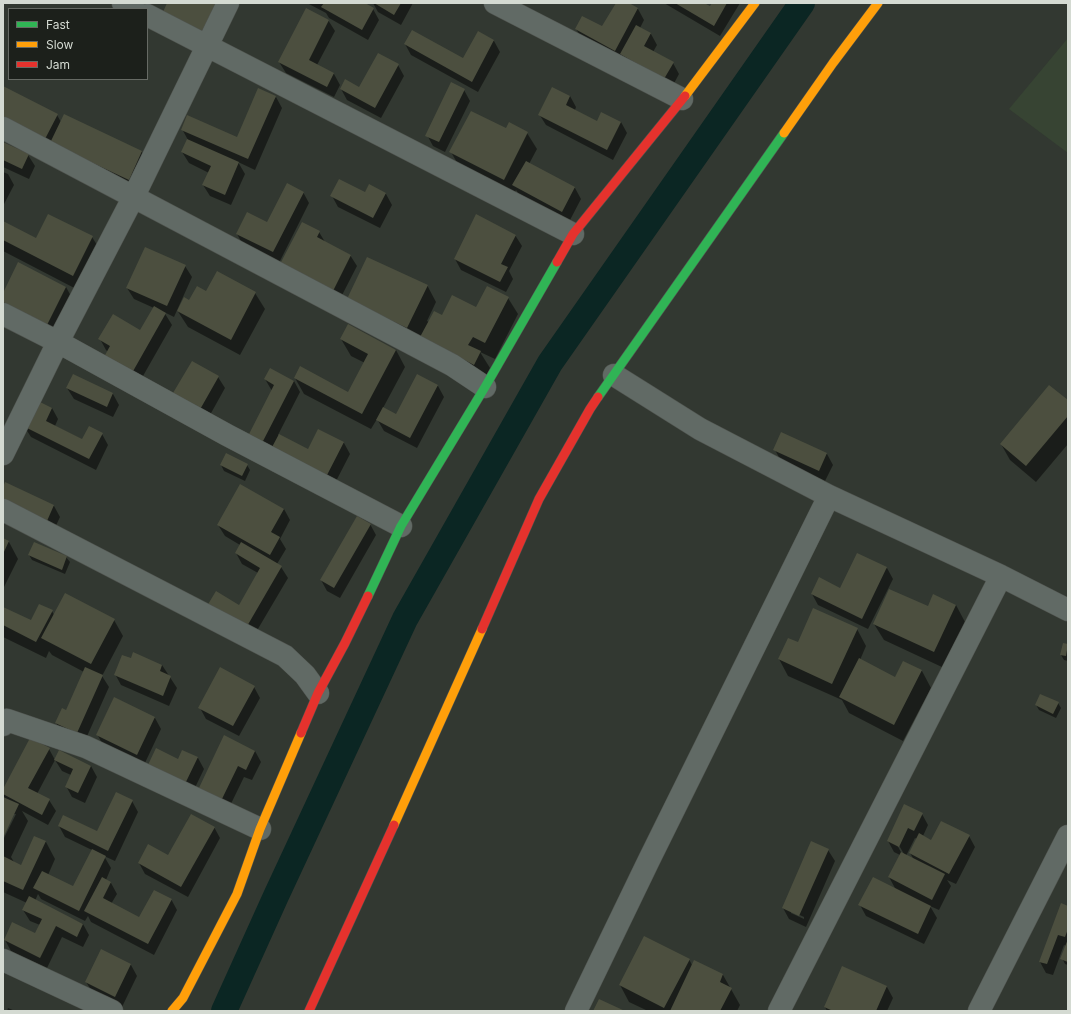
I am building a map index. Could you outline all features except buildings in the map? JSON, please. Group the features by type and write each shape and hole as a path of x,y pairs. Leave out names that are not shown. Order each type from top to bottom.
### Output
{"street":[{"path":"123,3 132,8"},
{"path":"3,454 58,342 134,196 228,3"},
{"path":"495,3 682,99"},
{"path":"172,1011 183,998 237,894 260,830 318,693 345,643 401,526 485,387 573,234 682,99 755,3"},
{"path":"309,1011 435,735 539,499 590,409 833,63 878,3"},
{"path":"148,16 573,234"},
{"path":"3,128 452,365 485,387"},
{"path":"3,314 58,342 227,436 401,526"},
{"path":"614,375 700,429 829,496 1001,576 1068,610"},
{"path":"576,1011 648,860 829,496"},
{"path":"3,510 285,656 305,675 318,693"},
{"path":"780,1011 1001,576"},
{"path":"3,726 7,720 86,747 260,830"},
{"path":"978,1011 1068,836"},
{"path":"3,960 112,1011"}],"shaded area":[{"path":"1068,38 1068,153 1009,109"}],"waterway":[{"path":"224,1011 405,619 550,363 802,3"}],"traffic: fast":[{"path":"598,397 784,133"},
{"path":"368,596 401,526 485,387 557,262"}],"traffic: slow":[{"path":"685,96 755,3"},
{"path":"784,133 833,63 878,3"},
{"path":"394,825 482,629"},
{"path":"172,1011 183,998 237,894 260,829 301,733"}],"traffic: jam":[{"path":"557,262 573,234 685,96"},
{"path":"482,629 539,499 598,397"},
{"path":"301,733 318,693 368,596"},
{"path":"309,1011 394,825"}]}
